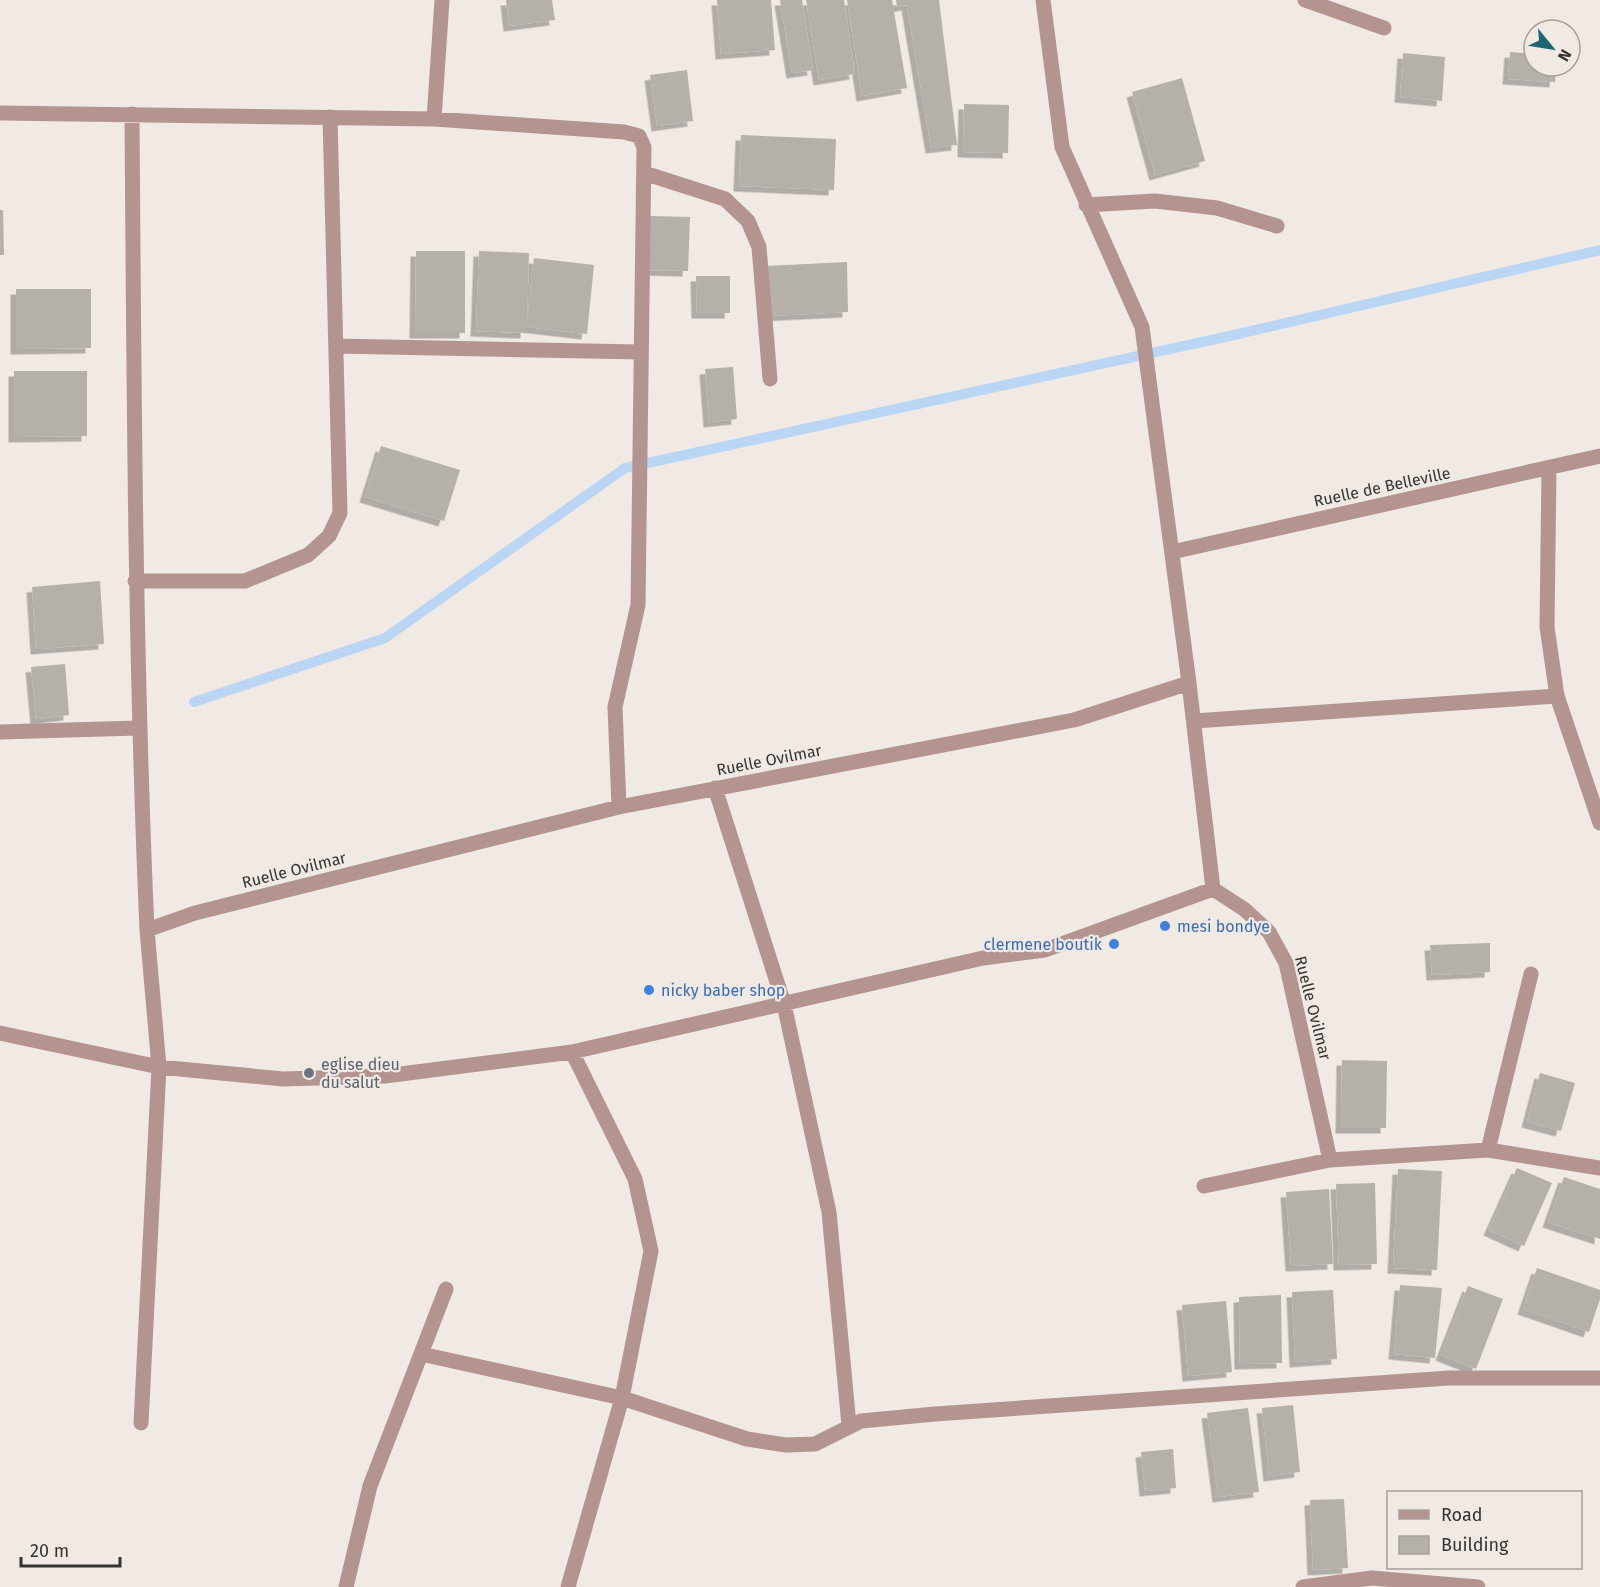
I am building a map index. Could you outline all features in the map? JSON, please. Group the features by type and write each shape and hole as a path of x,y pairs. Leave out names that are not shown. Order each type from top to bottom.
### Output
{"street":[{"path":"434,119 442,0"},
{"path":"0,1033 159,1068 283,1079 374,1076 572,1052 983,958 1045,950 1212,889 1194,721 1142,327 1062,147 1043,0"},
{"path":"1305,0 1384,28"},
{"path":"0,113 434,119 624,132 639,136 644,147 644,173 638,605 615,707 619,807"},
{"path":"132,114 138,728 147,930 159,1068 141,1423"},
{"path":"135,581 245,580 308,555 329,536 340,513 330,117"},
{"path":"644,173 725,199 748,222 759,247 770,379"},
{"path":"1086,205 1155,201 1217,208 1277,226"},
{"path":"336,346 641,352"},
{"name":"Ruelle de Belleville","path":"1172,552 1600,456"},
{"path":"1549,469 1547,627 1557,696 1600,823"},
{"name":"Ruelle Ovilmar","path":"147,930 195,913 619,807 1074,720 1189,683"},
{"path":"1194,721 1557,696"},
{"path":"0,732 138,728"},
{"path":"715,788 784,1004 829,1212 849,1425"},
{"name":"Ruelle Ovilmar","path":"1212,889 1244,909 1269,932 1286,963 1330,1160"},
{"path":"1488,1150 1531,974"},
{"path":"568,1587 622,1398 651,1251 635,1179 572,1052"},
{"path":"1204,1186 1330,1160 1488,1150 1600,1168"},
{"path":"346,1587 370,1486 446,1289"},
{"path":"421,1354 622,1398 747,1439 786,1445 816,1444 849,1425 934,1414 1449,1378 1600,1378"},
{"path":"1303,1587 1372,1578 1478,1587"}],"building":[{"path":"506,0 552,0 555,20 509,26"},
{"path":"717,0 771,0 775,50 721,54"},
{"path":"780,0 802,0 813,70 792,73"},
{"path":"806,0 844,0 855,74 819,80"},
{"path":"847,0 892,0 907,88 862,96"},
{"path":"896,0 939,0 957,145 931,148 907,5 897,7"},
{"path":"1510,52 1522,53 1522,78 1555,78 1555,82 1508,79"},
{"path":"1403,53 1445,57 1442,101 1400,97"},
{"path":"687,70 693,121 657,126 650,75"},
{"path":"1182,78 1205,161 1155,175 1132,92"},
{"path":"964,104 1009,105 1008,153 963,152"},
{"path":"741,135 836,139 834,190 739,186"},
{"path":"0,210 3,210 4,255 0,255"},
{"path":"650,216 690,217 688,271 649,270"},
{"path":"416,251 465,251 465,333 415,333"},
{"path":"479,251 529,253 527,320 534,258 594,265 587,334 526,327 526,333 476,331"},
{"path":"847,262 848,312 768,316 766,266"},
{"path":"696,276 730,276 730,313 697,313"},
{"path":"16,289 91,289 91,348 16,349"},
{"path":"733,367 737,419 709,422 705,369"},
{"path":"14,371 87,371 87,436 14,437"},
{"path":"381,446 460,470 444,521 365,497"},
{"path":"100,581 104,644 36,649 32,587"},
{"path":"65,664 69,715 36,719 31,667"},
{"path":"1490,943 1490,972 1432,975 1430,945"},
{"path":"1342,1060 1387,1061 1386,1128 1341,1128"},
{"path":"1540,1073 1575,1083 1561,1131 1527,1122"},
{"path":"1517,1168 1552,1183 1524,1246 1489,1230"},
{"path":"1398,1169 1442,1171 1437,1270 1393,1268"},
{"path":"1564,1177 1600,1189 1600,1239 1548,1222"},
{"path":"1375,1183 1377,1264 1339,1265 1336,1184"},
{"path":"1329,1189 1333,1264 1291,1266 1286,1192"},
{"path":"1537,1268 1600,1290 1600,1299 1589,1332 1523,1309"},
{"path":"1400,1285 1442,1288 1435,1358 1394,1354"},
{"path":"1468,1286 1503,1299 1476,1369 1441,1355"},
{"path":"1333,1290 1337,1359 1295,1362 1292,1292"},
{"path":"1281,1295 1282,1363 1240,1364 1239,1297"},
{"path":"1226,1301 1232,1372 1188,1376 1182,1305"},
{"path":"1293,1405 1300,1472 1269,1476 1262,1408"},
{"path":"1248,1408 1259,1492 1218,1497 1207,1413"},
{"path":"1173,1449 1176,1488 1145,1491 1141,1452"},
{"path":"1344,1499 1348,1568 1313,1570 1310,1500"}],"waterway":[{"path":"194,702 385,638 625,468 1234,335 1600,250"}],"place":[{"name":"mesi bondye","path":"1165,926"},
{"name":"clermene boutik","path":"1114,944"},
{"name":"nicky baber shop","path":"649,990"},
{"name":"eglise dieu du salut","path":"309,1073"}]}
